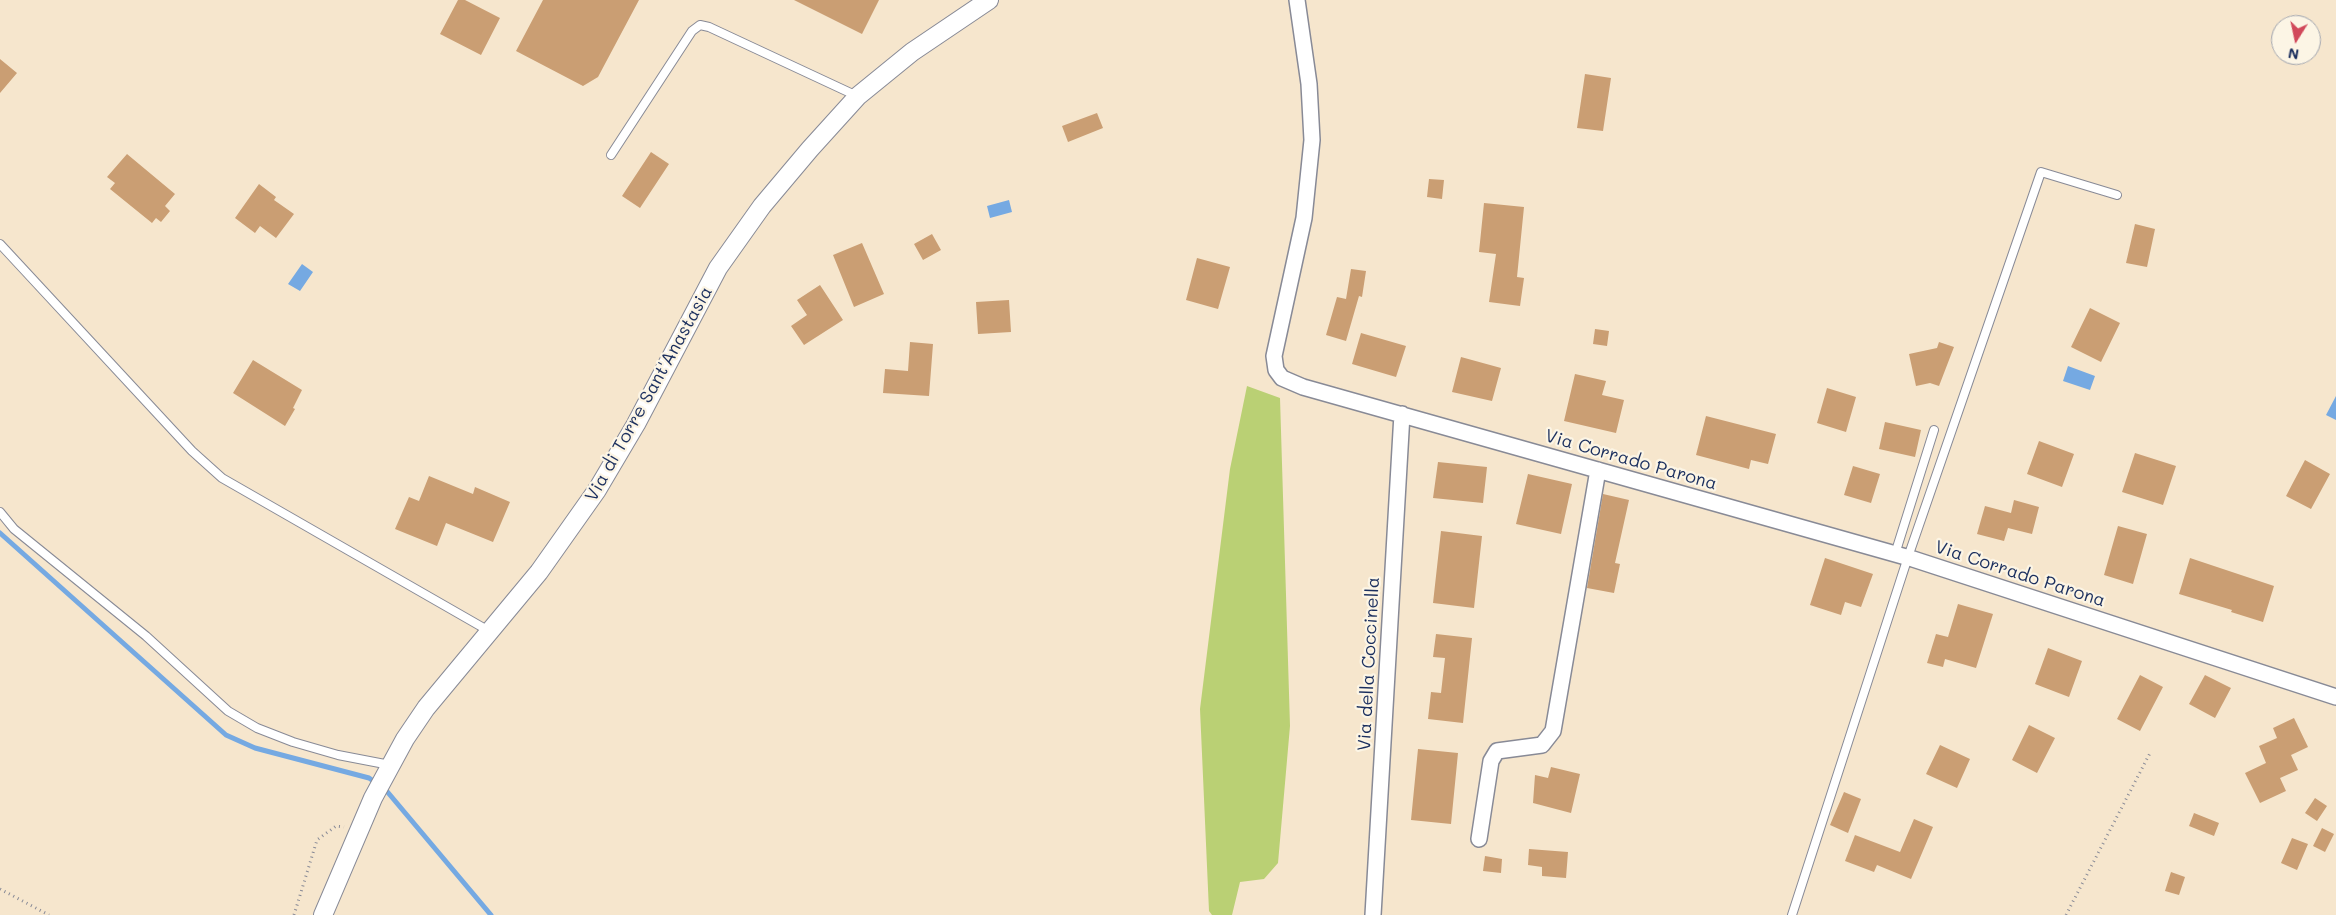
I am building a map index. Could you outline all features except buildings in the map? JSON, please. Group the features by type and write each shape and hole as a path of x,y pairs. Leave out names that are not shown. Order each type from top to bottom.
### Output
{"street":[{"name":"Via di Torre Sant'Anastasia","path":"323,915 373,798 389,767 426,708 539,572 598,490 639,419 718,268 783,179 858,96 912,52 989,0"},
{"name":"Via Corrado Parona","path":"1297,0 1309,84 1310,165 1299,247 1276,349 1276,370 1282,378 1303,387 1901,556 2336,697"},
{"name":"Via della Coccinella","path":"1373,915 1402,414"},
{"path":"1479,839 1491,761 1497,750 1542,745 1553,731 1598,470"}],"lane":[{"path":"611,155 692,31 700,25 709,27 858,96"},
{"path":"1901,556 2041,172 2117,195"},
{"path":"0,244 192,451 222,478 490,632"},
{"path":"1792,915 1901,556 1934,430"},
{"path":"0,512 14,529 94,593 228,711 257,728 293,742 389,767"}],"path":[{"path":"2066,915 2150,753"},
{"path":"294,915 317,840 336,826 359,830"},
{"path":"0,889 49,915"}],"green space":[{"path":"1247,386 1280,398 1290,726 1278,863 1264,879 1240,882 1232,915 1212,915 1209,911 1200,709 1230,469"}],"water":[{"path":"1009,200 1012,212 990,218 987,206"},
{"path":"302,264 313,272 300,291 288,284"},
{"path":"2068,366 2095,376 2090,390 2063,381"},
{"path":"2336,396 2336,420 2326,415"}],"waterway":[{"path":"0,533 226,735 255,748 369,778 385,789 491,915"}]}
